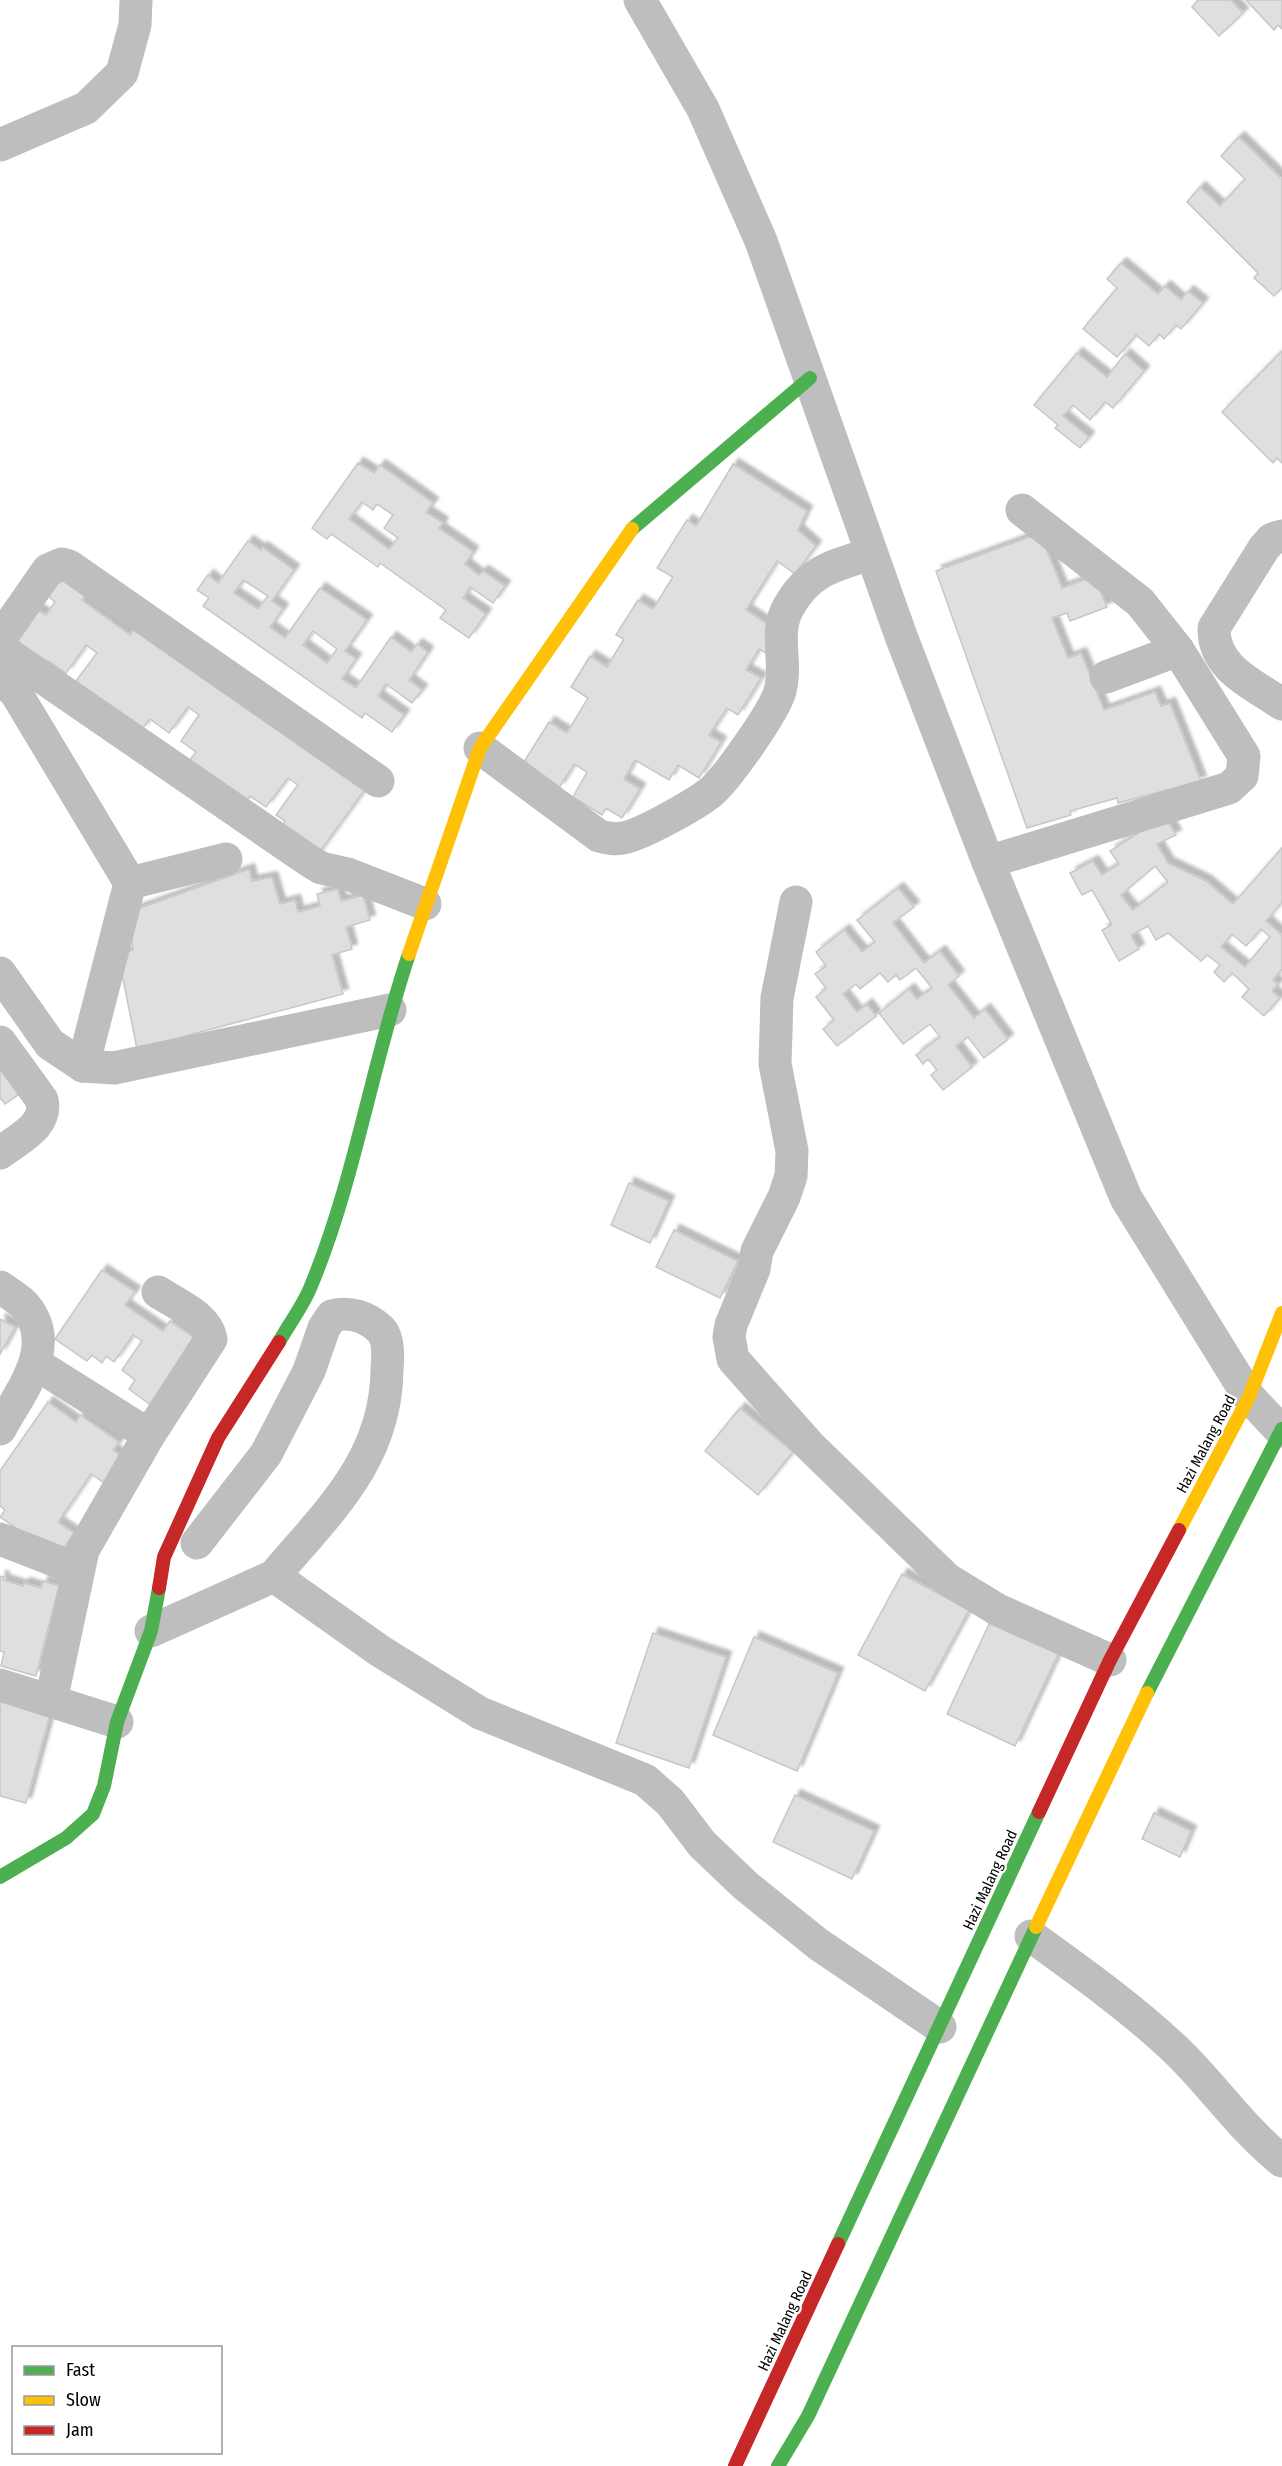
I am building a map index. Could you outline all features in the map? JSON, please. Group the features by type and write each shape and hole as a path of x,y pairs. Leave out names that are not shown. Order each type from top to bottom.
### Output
{"main road":[{"path":"0,1877 66,1838 93,1814 104,1786 117,1722 151,1631 164,1557 218,1438 250,1391 310,1288 338,1209 390,1010 424,904 480,748 634,524 810,378"},
{"name":"Hazi Malang Road","path":"735,2466 1110,1660 1249,1397 1282,1313"},
{"path":"778,2466 808,2416 1030,1936 1106,1784 1162,1660 1282,1430"}],"street":[{"path":"0,145 86,108 122,74 135,25 136,0"},
{"path":"640,0 703,109 761,241 871,554 988,862 1125,1198 1249,1397 1282,1430"},
{"path":"988,862 1229,788 1242,776 1245,756 1179,650 1140,602 1022,510"},
{"path":"1282,536 1272,539 1264,549 1214,628 1214,640 1222,660 1232,670 1282,704"},
{"path":"480,748 599,836 622,838 635,834 700,801 713,790 732,767 775,703 781,689 779,636 788,607 806,583 822,569 871,554"},
{"path":"378,781 69,566 62,564 48,570 0,640 7,653 308,860 321,868 348,874 424,904"},
{"path":"1106,677 1179,650"},
{"path":"0,677 16,693 130,883 83,1066"},
{"path":"130,883 226,859"},
{"path":"796,902 777,998 775,1064 792,1150 791,1176 784,1197 757,1251 754,1269 735,1316 729,1337 733,1359 809,1445 947,1579 998,1610 1110,1660"},
{"path":"0,973 50,1044 83,1066 114,1068 390,1010"},
{"path":"0,1042 42,1101 44,1109 36,1126 0,1153"},
{"path":"0,1287 26,1306 40,1340 36,1364 0,1429"},
{"path":"51,1701 77,1569 92,1530 149,1434 211,1340 209,1330 199,1319 158,1292"},
{"path":"151,1631 274,1576 350,1487 367,1457 387,1394 388,1354 384,1334 371,1320 343,1313 332,1316 324,1328 309,1371 266,1454 197,1543"},
{"path":"36,1364 149,1434"},
{"path":"0,1539 77,1569"},
{"path":"274,1576 380,1651 480,1713 645,1780 670,1802 702,1844 746,1886 818,1944 940,2026"},
{"path":"0,1685 117,1722"},
{"path":"1030,1936 1091,1980 1177,2052 1260,2143 1282,2161"}],"building":[{"path":"1198,0 1231,0 1243,13 1219,36 1192,7"},
{"path":"1246,0 1282,0 1282,29 1278,25 1274,30"},
{"path":"1239,137 1282,179 1282,288 1274,296 1254,278 1258,273 1187,202 1200,187 1220,206 1245,179 1221,156"},
{"path":"1121,263 1158,294 1165,286 1181,300 1188,291 1203,303 1181,329 1176,325 1164,339 1159,334 1149,346 1136,335 1117,357 1083,329 1117,288 1107,279"},
{"path":"1282,351 1282,463 1277,458 1273,463 1222,412"},
{"path":"1077,353 1107,377 1125,354 1144,371 1113,408 1105,402 1090,420 1073,405 1063,416 1089,437 1080,448 1055,428 1058,425 1034,405"},
{"path":"358,463 374,473 380,465 433,503 426,512 443,523 439,528 473,552 465,564 479,575 483,571 505,586 493,603 470,587 463,598 486,614 469,638 440,618 446,610 380,563 378,567 331,534 327,539 312,528","holes":["362,502 373,510 377,504 393,515 384,528 398,538 389,549 349,519"]},
{"path":"733,464 807,511 798,530 816,546 795,574 777,561 746,610 778,631 766,653 759,649 746,670 761,678 738,715 727,708 709,735 721,742 699,778 678,765 669,780 635,760 624,779 640,789 622,818 606,808 602,815 573,797 587,772 574,764 559,788 522,765 549,722 567,733 588,698 571,687 590,656 607,667 624,639 616,635 638,600 653,609 673,577 657,568 687,520 696,526"},
{"path":"1040,533 1062,588 1094,576 1107,607 1070,621 1067,613 1052,618 1068,658 1081,653 1104,710 1155,692 1161,706 1170,703 1201,781 1118,803 1117,798 1070,811 1071,815 1027,828 936,571"},
{"path":"248,541 261,550 262,547 294,570 272,601 283,609 270,627 285,638 320,588 367,620 345,651 356,659 342,679 356,688 391,637 411,652 417,644 428,652 409,680 422,690 412,703 386,684 378,696 404,715 392,732 365,713 362,718 203,606 209,598 197,590 208,575 218,583","holes":["243,580 268,596 258,609 234,593","313,631 337,649 327,663 303,645"]},
{"path":"67,571 90,588 82,600 130,635 139,623 366,788 316,857 279,830 285,821 276,815 298,785 288,778 266,807 250,796 243,804 187,764 196,752 181,741 199,715 188,707 169,733 150,719 141,730 76,681 97,653 86,645 66,673 48,661 42,669 3,640 38,610 46,615 55,602 48,596"},
{"path":"1165,816 1176,835 1157,844 1168,863 1206,881 1233,904 1282,848 1282,902 1266,921 1282,935 1282,969 1273,980 1278,984 1272,991 1280,998 1264,1016 1242,997 1249,989 1232,973 1224,982 1214,972 1220,965 1207,955 1201,961 1168,933 1156,940 1148,926 1131,935 1139,949 1119,961 1102,930 1112,925 1092,890 1082,895 1070,873 1093,861 1102,875 1119,864 1110,851","holes":["1155,866 1168,882 1133,910 1121,895","1261,929 1270,937 1245,967 1221,947 1232,934 1246,946"]},
{"path":"249,869 252,881 272,877 280,904 295,900 298,912 320,906 317,894 338,889 341,901 363,895 370,920 346,927 352,949 332,955 343,994 137,1049 118,954 133,950 129,912"},
{"path":"898,888 914,907 893,923 924,963 940,951 959,976 948,985 974,1018 985,1009 1008,1039 984,1058 968,1037 956,1046 972,1067 943,1090 931,1075 937,1070 928,1059 923,1064 916,1055 940,1037 930,1024 903,1044 879,1013 909,989 917,999 932,988 916,968 900,980 896,975 888,982 880,973 860,989 856,984 843,994 857,1012 867,1004 876,1016 837,1046 823,1029 834,1020 816,997 826,988 815,974 826,966 816,952 844,930 862,952 875,942 857,920"},
{"path":"0,1055 25,1090 5,1104 0,1098"},
{"path":"629,1183 669,1201 650,1243 611,1225"},
{"path":"674,1230 738,1261 720,1298 656,1267"},
{"path":"102,1270 135,1292 125,1305 163,1331 170,1321 197,1340 152,1406 129,1389 135,1380 122,1370 142,1341 133,1335 114,1362 106,1356 102,1363 92,1355 87,1361 55,1339"},
{"path":"0,1319 15,1327 0,1354"},
{"path":"48,1402 76,1422 80,1415 119,1442 113,1450 125,1459 107,1485 91,1474 58,1522 74,1533 60,1554 38,1543 0,1517 5,1510 0,1506 0,1471"},
{"path":"740,1408 793,1452 758,1495 705,1451"},
{"path":"902,1574 969,1610 925,1691 858,1655"},
{"path":"0,1576 4,1577 3,1580 23,1586 24,1583 41,1588 43,1581 59,1586 36,1676 1,1666 4,1652 0,1651"},
{"path":"991,1620 1059,1652 1015,1746 947,1714"},
{"path":"653,1633 726,1657 689,1768 616,1743"},
{"path":"754,1637 838,1673 797,1771 713,1735"},
{"path":"0,1701 50,1715 26,1803 0,1796"},
{"path":"795,1795 874,1831 852,1879 773,1842"},
{"path":"1154,1813 1191,1831 1180,1857 1142,1839"}],"traffic: fast":[{"path":"632,529 810,378"},
{"path":"279,1342 308,1293 340,1205 384,1037 409,954"},
{"path":"1147,1693 1282,1429"},
{"path":"0,1877 66,1838 93,1814 104,1786 117,1722 151,1631 159,1588"},
{"path":"838,2244 1039,1812"},
{"path":"778,2466 808,2416 1036,1927"}],"traffic: slow":[{"path":"409,954 480,748 632,529"},
{"path":"1179,1530 1249,1397 1282,1313"},
{"path":"1036,1927 1147,1693"}],"traffic: jam":[{"path":"159,1588 164,1557 218,1438 279,1342"},
{"path":"1039,1812 1110,1660 1179,1530"},
{"path":"735,2466 838,2244"}]}
